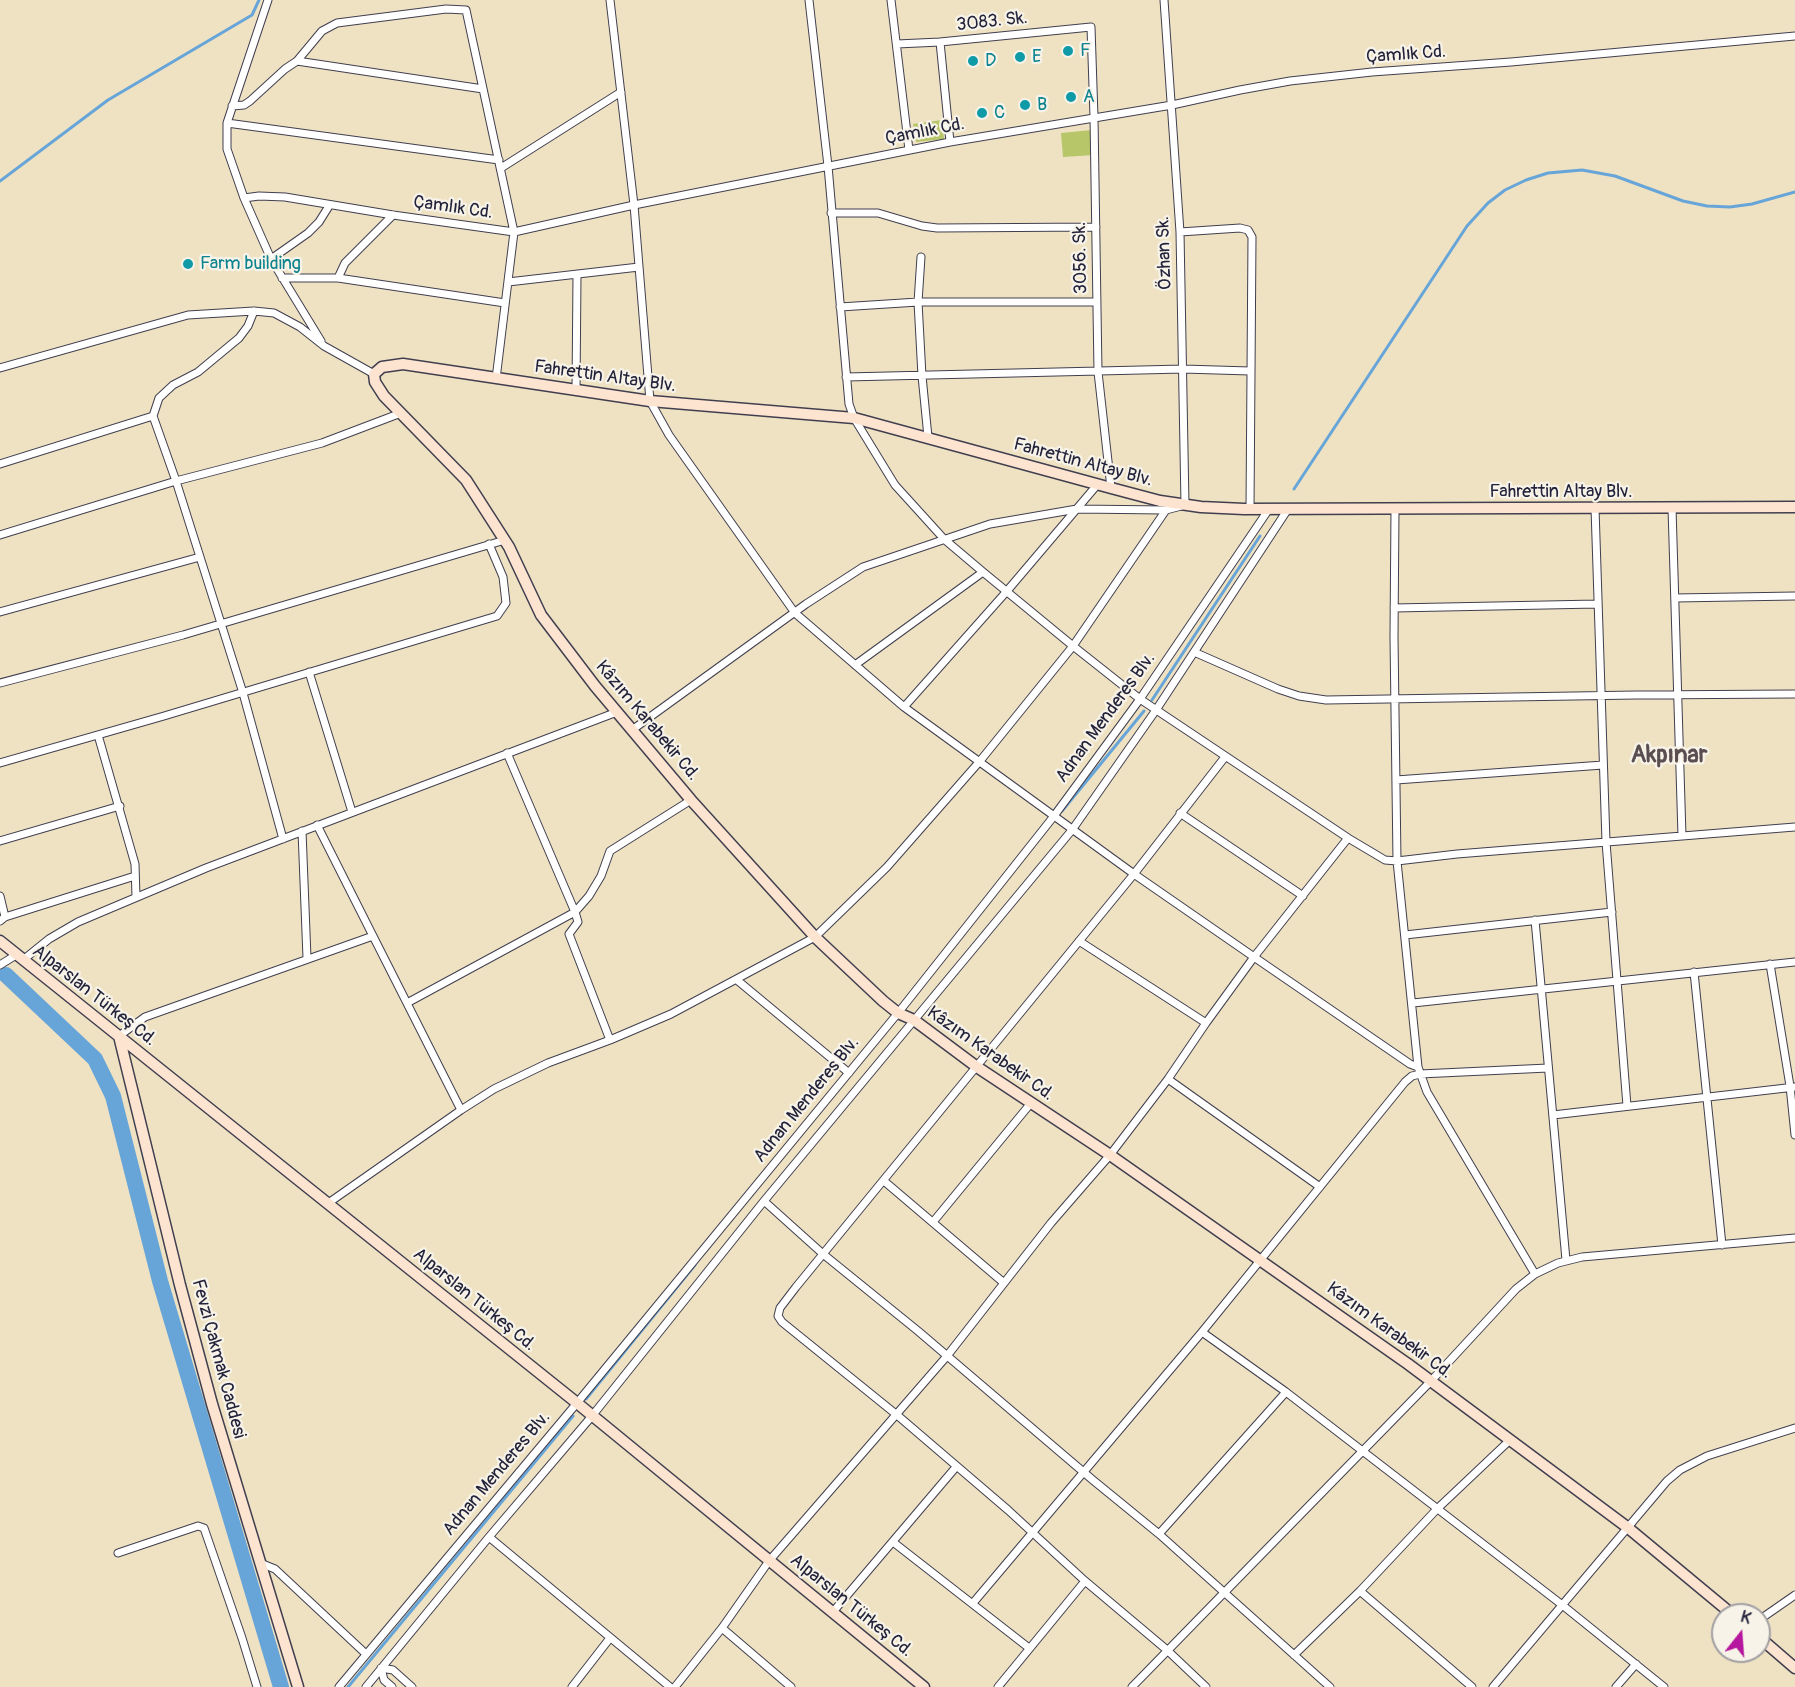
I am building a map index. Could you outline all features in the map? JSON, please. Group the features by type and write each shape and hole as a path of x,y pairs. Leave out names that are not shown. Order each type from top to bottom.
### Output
{"street":[{"path":"268,0 227,123 227,148 244,198 271,259 324,346"},
{"path":"464,0 514,232 496,379"},
{"path":"609,0 634,205 650,401 669,435 795,613 904,707 1134,874 1419,1070 1548,1068"},
{"path":"809,0 828,166 849,404 854,418 896,485 944,539 983,572 1140,699 1380,859 1397,861 1457,854 1795,827"},
{"path":"891,0 909,150"},
{"name":"Özhan Sk.","path":"1164,0 1180,232 1185,505"},
{"path":"232,106 244,105 250,101 297,61 317,36 337,23 446,9 466,10"},
{"name":"3083. Sk.","path":"897,44 1091,27"},
{"name":"3056. Sk.","path":"1091,27 1098,372 1111,488"},
{"name":"Çamlık Cd.","path":"244,198 278,196 329,206 514,232 634,205 909,150 1172,105 1240,90 1334,76 1795,36"},
{"path":"940,42 950,142"},
{"path":"297,61 483,90"},
{"path":"227,123 500,164 621,92"},
{"path":"271,259 308,233 319,222 329,206"},
{"path":"831,213 878,213 937,228 1096,227"},
{"path":"338,278 345,263 393,215"},
{"path":"1180,232 1237,227 1250,232 1252,237 1250,509"},
{"path":"921,257 918,302 928,437"},
{"path":"508,282 639,267"},
{"path":"576,391 577,275"},
{"path":"282,278 338,278 505,303"},
{"path":"840,308 918,302 1096,302"},
{"path":"254,311 248,326 239,338 198,372 173,385 159,398 153,416 222,624 283,839"},
{"path":"0,368 188,315 254,311 274,313 300,327 324,346 375,374"},
{"name":"Fahrettin Altay Blv.","path":"375,374 382,367 403,364 650,401 854,418 1097,485 1185,505 1250,509 1795,507"},
{"path":"846,377 1183,369 1250,371"},
{"name":"Kâzım Karabekir Cd.","path":"375,374 375,382 384,396 465,480 505,540 541,615 617,712 691,800 815,937 898,1013 914,1020 977,1067 1110,1155 1431,1381 1627,1527 1719,1603"},
{"path":"0,535 176,481 322,443 401,413"},
{"path":"0,464 153,416"},
{"path":"904,707 1097,485"},
{"path":"632,729 863,567 990,524 1077,509 1166,510 1185,505"},
{"path":"1395,508 1397,861 1419,1070 1427,1092 1535,1274"},
{"path":"1595,508 1606,842 1627,1106"},
{"path":"1672,508 1682,836"},
{"name":"Adnan Menderes Blv.","path":"339,1687 577,1403 898,1013 1054,816 1140,699 1269,509"},
{"name":"Adnan Menderes Blv.","path":"366,1687 592,1416 764,1201 1072,830 1156,710 1288,509"},
{"path":"327,1204 461,1110 521,1075 671,1014 815,937 887,867 980,761 1073,646 1166,510"},
{"path":"0,683 222,624 505,540"},
{"path":"0,763 243,693 496,616 506,603 503,577 489,544"},
{"path":"0,612 200,557"},
{"path":"855,665 983,572"},
{"path":"1675,598 1795,596"},
{"path":"1394,609 1597,604"},
{"path":"1194,652 1278,689 1299,696 1326,700 1795,694"},
{"path":"309,672 352,812"},
{"path":"0,965 20,958 78,922 136,897 317,825 617,712"},
{"path":"98,735 135,864 136,897"},
{"path":"507,753 575,912 578,922 569,934 610,1040"},
{"path":"1206,1687 1167,1650 1031,1533 1008,1510 897,1415 779,1320 778,1313 823,1254 1134,874 1225,757"},
{"path":"1396,780 1603,765"},
{"path":"406,1003 575,912 589,896 601,876 610,851 691,800"},
{"path":"0,841 120,806"},
{"path":"1180,813 1303,896"},
{"path":"317,825 461,1110"},
{"path":"302,831 307,958"},
{"path":"675,1687 722,1628 769,1561 947,1356 1051,1223 1110,1155 1168,1079 1254,957 1348,838"},
{"path":"0,896 3,919 135,876"},
{"path":"1405,935 1612,912"},
{"path":"1535,920 1566,1260"},
{"path":"119,1036 145,1017 374,936"},
{"path":"1079,940 1206,1023"},
{"name":"Alparslan Türkeş Cd.","path":"0,941 577,1403 924,1687"},
{"path":"1413,1003 1795,962"},
{"path":"1770,964 1793,1086 1795,1135"},
{"path":"1694,972 1722,1245"},
{"path":"737,980 849,1072"},
{"name":"Fevzi Çakmak Caddesi","path":"119,1036 212,1404 298,1687"},
{"path":"973,1603 1202,1332 1405,1082 1419,1070"},
{"path":"1168,1079 1320,1187"},
{"path":"1553,1115 1793,1086"},
{"path":"933,1222 1031,1103"},
{"path":"884,1180 1004,1283"},
{"path":"764,1201 823,1254 1159,1534 1329,1687"},
{"path":"1132,1687 1363,1452 1516,1289 1535,1274 1566,1260 1582,1257 1795,1238"},
{"path":"1202,1332 1286,1392 1561,1604 1664,1687"},
{"path":"1159,1534 1286,1392"},
{"path":"1493,1687 1667,1481 1693,1462 1795,1428"},
{"path":"1294,1655 1360,1591 1437,1509 1510,1440"},
{"path":"832,1613 956,1467"},
{"path":"118,1553 198,1526 204,1528 257,1687"},
{"path":"489,1537 670,1687"},
{"path":"893,1542 1029,1648"},
{"path":"260,1563 275,1569 366,1654"},
{"path":"998,1687 1085,1581"},
{"path":"1360,1591 1472,1687"},
{"path":"1771,1612 1795,1595"},
{"path":"722,1628 791,1687"},
{"path":"572,1687 610,1638"},
{"path":"1771,1647 1795,1668"},
{"path":"1616,1687 1636,1664"},
{"path":"392,1687 384,1680 381,1668 393,1670 412,1687"}],"green space":[{"path":"942,120 944,139 916,142 913,124"},
{"path":"1092,130 1094,155 1063,157 1061,133"}],"waterway":[{"path":"0,181 108,100 252,15 259,0"},
{"path":"1294,489 1467,226 1488,203 1505,190 1548,173 1582,170 1615,176 1683,201 1707,206 1730,207 1752,204 1795,192"},
{"path":"1152,700 1260,536"},
{"path":"1062,811 1144,711"},
{"path":"6,975 95,1059 113,1096 160,1281 281,1687"},
{"path":"586,1399 695,1265"},
{"path":"348,1687 573,1416"}],"place":[{"name":"F","path":"1068,51"},
{"name":"E","path":"1020,57"},
{"name":"D","path":"973,61"},
{"name":"A","path":"1071,97"},
{"name":"B","path":"1025,105"},
{"name":"C","path":"982,113"},
{"name":"Farm building","path":"188,264"}],"district":[{"name":"Akpınar","path":"1669,756"}]}
